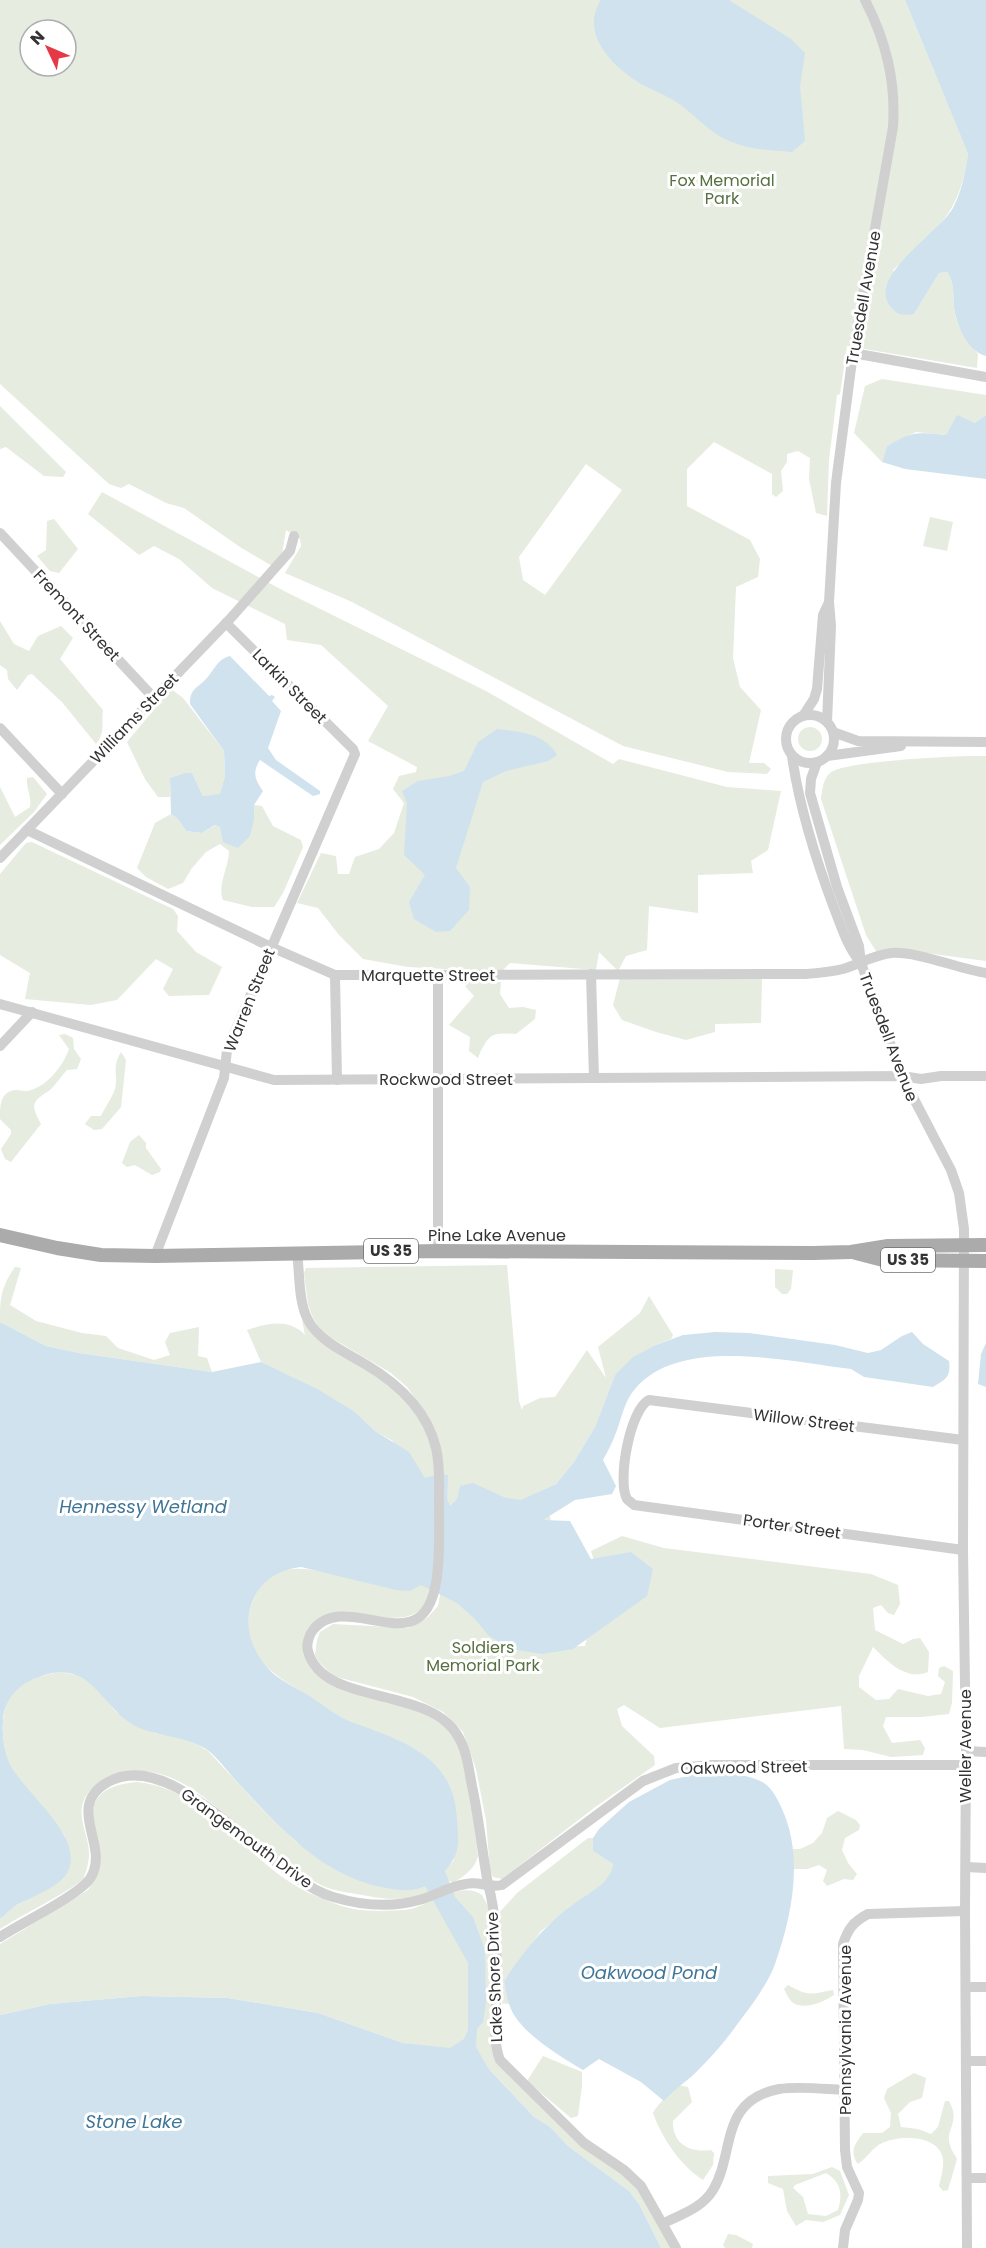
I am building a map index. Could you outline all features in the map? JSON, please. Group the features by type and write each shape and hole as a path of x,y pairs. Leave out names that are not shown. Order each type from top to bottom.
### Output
{"main road":[{"name":"Pine Lake Avenue","path":"0,1235 101,1255 155,1256 438,1251 851,1252 888,1246 986,1245"},
{"name":"Pine Lake Avenue","path":"851,1252 883,1260 986,1261"}],"street":[{"name":"Truesdell Avenue","path":"827,722 831,626 829,602 836,483 853,353 893,127 891,68 884,42 865,0"},
{"path":"853,353 986,377"},
{"name":"Fremont Street","path":"0,533 153,697"},
{"name":"Williams Street","path":"0,858 226,623 290,551 294,536"},
{"name":"Truesdell Avenue","path":"803,716 814,699 817,689 823,615 829,602"},
{"name":"Larkin Street","path":"226,623 353,749"},
{"path":"822,759 833,745 833,732 827,722 816,715 803,716 792,722 786,733 787,747 792,756 804,762 909,745 922,741"},
{"path":"0,728 62,794"},
{"path":"833,732 858,741 986,742"},
{"name":"Warren Street","path":"155,1256 224,1078 227,1050 350,768 355,754 353,749"},
{"name":"Truesdell Avenue","path":"792,756 795,778 820,868 850,950 861,963"},
{"name":"Truesdell Avenue","path":"822,759 811,779 810,793 837,887 859,946 861,963 902,1076 951,1170 964,1225 964,1245"},
{"name":"Marquette Street","path":"27,830 271,947 336,975 806,974 842,969 894,953 986,973"},
{"path":"591,974 594,1078"},
{"path":"336,975 338,1080"},
{"path":"438,976 438,1251"},
{"name":"Rockwood Street","path":"0,1004 274,1080 902,1076 921,1079 941,1076 986,1076"},
{"path":"0,1046 32,1012"},
{"name":"Weller Avenue","path":"964,1245 963,1550 966,1751 967,2248"},
{"name":"Lake Shore Drive","path":"297,1253 307,1319 325,1340 392,1383 416,1407 437,1449 439,1474 439,1536 435,1592 428,1610 405,1623 344,1617 321,1623 312,1630 308,1650 315,1665 329,1678 411,1703 442,1717 455,1732 468,1761 492,1899 496,1952 495,2043 500,2060 584,2143 634,2178 647,2193 676,2248"},
{"name":"Willow Street","path":"626,1496 624,1485 626,1451 636,1416 645,1402 655,1400 963,1440"},
{"name":"Porter Street","path":"626,1496 634,1505 963,1550"},
{"path":"966,1751 986,1752"},
{"name":"Oakwood Street","path":"488,1884 502,1885 643,1780 676,1767 966,1765"},
{"name":"Grangemouth Drive","path":"0,1937 80,1889 92,1877 95,1848 88,1818 90,1799 94,1793 109,1782 130,1776 158,1778 188,1792 298,1879 330,1897 359,1904 387,1905 406,1903 432,1896 451,1887 475,1882 488,1884"},
{"path":"966,1868 986,1868"},
{"name":"Pennsylvania Avenue","path":"843,2248 845,2230 859,2193 848,2167 845,2150 843,1944 849,1928 868,1914 965,1911"},
{"path":"966,1987 986,1987"},
{"path":"967,2061 986,2061"},
{"path":"664,2223 697,2207 713,2190 731,2128 752,2101 780,2089 844,2090"},
{"path":"968,2178 986,2178"}],"green space":[{"name":"Fox Memorial Park","path":"0,0 905,0 968,154 959,192 952,207 933,232 893,270 914,314 939,273 947,272 953,288 956,318 962,333 978,354 977,368 847,346 840,394 837,395 829,460 827,516 816,513 809,479 810,458 798,451 787,454 787,462 781,471 783,491 776,497 772,494 772,474 714,442 687,469 687,506 750,540 760,559 758,577 736,587 733,658 740,687 761,710 749,763 764,763 771,769 767,774 728,772 623,746 352,602 285,573 301,546 300,539 286,530 282,554 272,566 184,508 166,503 129,484 121,488 109,484 0,384","holes":["586,464 622,490 545,595 523,580 519,557"]},
{"path":"882,379 986,395 986,415 975,423 957,416 946,435 916,432 887,446 882,462 854,433 865,386"},
{"path":"0,406 66,472 63,477 44,476 6,447 0,449"},
{"path":"102,492 284,591 486,691 613,764 619,759 727,787 781,791 768,850 751,861 753,873 698,875 698,913 649,906 647,950 626,956 618,971 599,952 596,970 510,963 501,972 408,967 363,959 339,935 318,908 297,903 321,853 336,856 338,874 349,874 355,857 379,849 394,833 404,803 393,789 399,776 416,772 417,767 368,741 388,706 321,645 287,640 285,624 212,588 179,559 154,546 139,555 88,514"},
{"path":"930,517 953,522 947,551 923,546"},
{"path":"54,519 78,549 59,573 50,571 37,556 46,550 47,521"},
{"path":"0,621 14,644 29,651 38,636 61,626 73,638 60,659 103,710 102,732 96,744 62,702 32,674 28,675 17,690 8,679 7,670 0,665"},
{"path":"171,689 183,698 224,751 225,776 220,795 203,796 192,773 184,773 170,778 170,797 158,797 145,779 127,742"},
{"path":"810,727 819,730 822,739 819,748 810,751 801,748 798,739 801,730"},
{"path":"986,756 986,961 926,953 876,951 866,935 821,799 826,778 830,773 854,765"},
{"path":"33,777 47,794 34,812 0,845 0,787 15,817 30,807 27,778"},
{"path":"254,805 262,806 273,826 301,840 303,847 283,893 274,907 252,907 223,900 221,888 229,851 220,844 206,852 183,883 168,889 146,877 137,868 155,823 171,814 178,819 186,831 202,833 216,825 220,827 254,820"},
{"path":"32,842 173,909 178,916 177,931 196,952 222,967 209,995 169,996 163,989 173,969 156,959 117,1000 91,1005 25,999 30,973 0,955 0,874 26,843"},
{"path":"620,978 762,978 761,1023 715,1024 715,1032 686,1040 656,1032 622,1020 613,1005"},
{"path":"471,981 501,982 500,994 509,1008 523,1007 536,1010 535,1019 516,1034 491,1036 478,1058 469,1051 470,1037 449,1025 474,996 465,986"},
{"path":"65,1034 73,1038 74,1049 81,1059 77,1069 67,1070 52,1088 35,1102 34,1109 41,1124 11,1162 5,1159 1,1149 11,1134 11,1130 0,1119 2,1100 11,1091 27,1091 43,1084 54,1074 69,1049 59,1035"},
{"path":"121,1052 126,1060 121,1107 102,1129 94,1130 85,1124 91,1116 101,1116 112,1096 116,1084 116,1063"},
{"path":"139,1135 161,1169 160,1172 152,1175 135,1165 127,1167 122,1163 130,1142"},
{"path":"507,1265 519,1401 522,1410 523,1406 540,1398 555,1397 587,1350 606,1378 598,1347 640,1313 649,1296 673,1335 671,1339 656,1345 615,1375 595,1427 574,1462 556,1484 543,1490 551,1521 558,1647 585,1646 600,1580 591,1551 622,1536 664,1548 871,1574 898,1585 900,1604 894,1615 888,1613 881,1605 873,1608 875,1630 903,1644 920,1638 929,1652 928,1672 912,1674 898,1669 873,1647 859,1676 859,1687 876,1700 889,1699 898,1689 928,1696 941,1694 945,1682 938,1676 939,1668 944,1666 953,1671 952,1703 949,1714 886,1717 883,1726 892,1743 920,1740 925,1748 923,1755 891,1757 863,1750 844,1749 841,1706 660,1728 624,1705 617,1709 622,1726 654,1756 655,1765 594,1808 502,1879 493,1877 490,1870 486,1820 476,1769 463,1732 443,1712 413,1697 333,1676 315,1655 320,1632 333,1624 408,1628 428,1617 438,1606 446,1562 446,1508 424,1411 407,1387 391,1373 323,1333 313,1318 308,1304 304,1273 306,1268"},
{"path":"15,1267 21,1268 10,1305 36,1321 82,1333 106,1336 118,1348 154,1360 170,1355 165,1342 170,1333 199,1327 198,1356 207,1358 212,1372 79,1353 46,1346 0,1322 2,1293"},
{"path":"775,1269 793,1270 791,1289 787,1294 782,1294 775,1287"},
{"name":"Soldiers Memorial Park","path":"302,1320 321,1339 394,1391 415,1413 429,1438 433,1453 435,1482 434,1570 431,1591 424,1606 412,1615 397,1618 348,1613 332,1614 318,1619 307,1632 304,1647 305,1656 312,1670 409,1707 428,1716 453,1735 466,1775 478,1856 472,1868 453,1883 447,1880 445,1871 454,1860 419,1751 343,1718 291,1685 264,1664 252,1646 248,1632 248,1618 255,1596 264,1582 275,1574 300,1569 357,1579 393,1441 375,1431 355,1412 261,1362 247,1330 263,1325 285,1324 305,1335"},
{"path":"60,1672 76,1675 93,1684 116,1712 154,1733 190,1740 208,1751 296,1842 425,1885 430,1891 415,1897 391,1899 334,1890 323,1886 283,1860 188,1786 155,1773 138,1772 119,1775 102,1782 88,1793 82,1808 89,1854 83,1880 0,1929 0,1919 14,1907 53,1885 65,1836 27,1791 9,1762 3,1737 3,1718 7,1701 15,1689 40,1677"},
{"path":"137,1782 164,1788 188,1799 295,1885 342,1906 370,1911 404,1910 463,1890 482,1895 489,1908 498,2063 634,2181 674,2248 661,2248 639,2204 629,2191 568,2146 549,2126 534,2117 491,2071 468,2051 403,2043 318,2013 228,1998 141,1996 50,2004 0,2015 0,1944 88,1890 95,1875 93,1809 99,1797 113,1787"},
{"path":"838,1811 856,1820 860,1825 859,1830 845,1838 842,1850 848,1863 857,1874 853,1880 844,1879 827,1886 823,1881 827,1870 819,1865 807,1869 793,1869 793,1849 800,1849 813,1843 822,1833 827,1818"},
{"path":"588,1838 593,1838 593,1851 613,1864 612,1874 598,1888 541,1931 504,1981 509,2004 499,2003 498,1914 517,1893"},
{"path":"788,1985 810,1993 833,1990 834,1995 807,2006 797,2005 791,2001 784,1989"},
{"path":"543,2056 582,2072 578,2116 571,2118 527,2081"},
{"path":"914,2073 926,2078 922,2098 910,2102 898,2114 901,2127 918,2129 931,2134 938,2127 945,2101 949,2101 954,2115 949,2139 951,2149 957,2159 948,2190 943,2191 939,2186 943,2162 940,2151 926,2141 908,2138 889,2140 879,2145 858,2164 855,2159 856,2144 863,2133 882,2133 890,2127 891,2113 884,2098 887,2089"},
{"path":"678,2085 688,2087 692,2102 673,2121 676,2136 689,2148 711,2150 714,2153 713,2165 703,2180 687,2167 673,2150 661,2132 653,2113"},
{"path":"832,2167 840,2171 849,2195 840,2215 823,2222 806,2220 796,2226 787,2211 783,2189 768,2183 768,2176 813,2174","holes":["826,2173 840,2189 838,2210 826,2216 808,2214 803,2197 793,2188 795,2185"]},
{"path":"728,2234 736,2235 753,2244 752,2248 725,2248 723,2245"}],"water":[{"path":"601,0 729,0 791,39 805,53 800,86 805,141 792,152 737,144 722,138 678,103 630,77 610,59 597,37 594,25 595,13"},
{"path":"905,0 986,0 986,356 980,354 966,341 960,329 955,311 952,283 947,272 939,273 914,314 903,315 895,311 885,294 888,282 896,269 953,208 961,188 968,154"},
{"path":"957,415 975,423 986,415 986,479 905,469 882,462 887,446 909,435 921,433 946,435"},
{"path":"230,656 269,696 275,697 272,701 281,711 268,748 276,760 320,791 320,794 313,796 260,760 256,768 256,776 263,791 254,805 254,820 250,836 238,848 223,842 220,827 215,825 202,833 186,831 178,819 171,814 170,778 192,773 203,796 220,794 225,776 224,751 190,704 190,699 194,690 219,663"},
{"path":"497,729 539,738 546,742 557,755 548,761 506,771 483,782 456,868 470,887 469,910 450,931 436,932 414,919 409,902 425,875 404,855 407,803 402,791 418,781 464,771 478,742"},
{"path":"0,1322 46,1346 79,1353 212,1372 261,1362 319,1390 355,1412 375,1431 409,1452 425,1478 439,1474 448,1475 447,1499 450,1506 457,1499 460,1486 473,1483 506,1498 521,1500 556,1484 574,1462 595,1427 615,1375 633,1357 683,1335 715,1332 749,1333 835,1345 868,1353 881,1350 912,1332 923,1344 949,1361 947,1377 933,1387 864,1377 851,1369 737,1356 707,1357 679,1362 655,1372 631,1394 603,1460 616,1486 612,1494 575,1500 543,1520 570,1521 591,1559 631,1552 653,1569 647,1596 573,1649 542,1654 511,1649 489,1636 457,1603 421,1585 410,1591 396,1590 301,1567 281,1572 270,1579 260,1588 251,1605 250,1638 260,1658 275,1675 345,1719 394,1738 417,1750 437,1767 446,1779 455,1806 458,1842 456,1854 445,1871 455,1897 473,1917 485,1950 486,2003 483,2022 477,2029 476,2047 488,2068 534,2117 549,2126 568,2146 629,2191 639,2204 661,2248 0,2248 0,2015 50,2004 141,1996 228,1998 318,2013 403,2043 450,2048 464,2039 468,2030 468,1963 425,1886 409,1890 381,1887 360,1881 321,1861 287,1833 206,1749 188,1741 138,1727 120,1715 87,1681 66,1673 42,1676 19,1688 6,1705 3,1732 9,1762 16,1774 59,1827 67,1841 71,1855 69,1869 60,1881 14,1907 0,1919"},
{"path":"986,1343 986,1387 978,1384 981,1354"},
{"name":"Oakwood Pond","path":"706,1772 750,1777 764,1783 772,1791 789,1827 793,1847 793,1886 781,1946 772,1972 763,1988 715,2052 664,2101 641,2082 599,2059 583,2070 542,2044 516,2018 508,2003 504,1981 545,1929 608,1877 613,1864 593,1851 593,1838 599,1829 629,1802 670,1780"}],"water label":[{"name":"Hennessy Wetland","path":"143,1507"},
{"name":"Stone Lake","path":"134,2122"}]}
